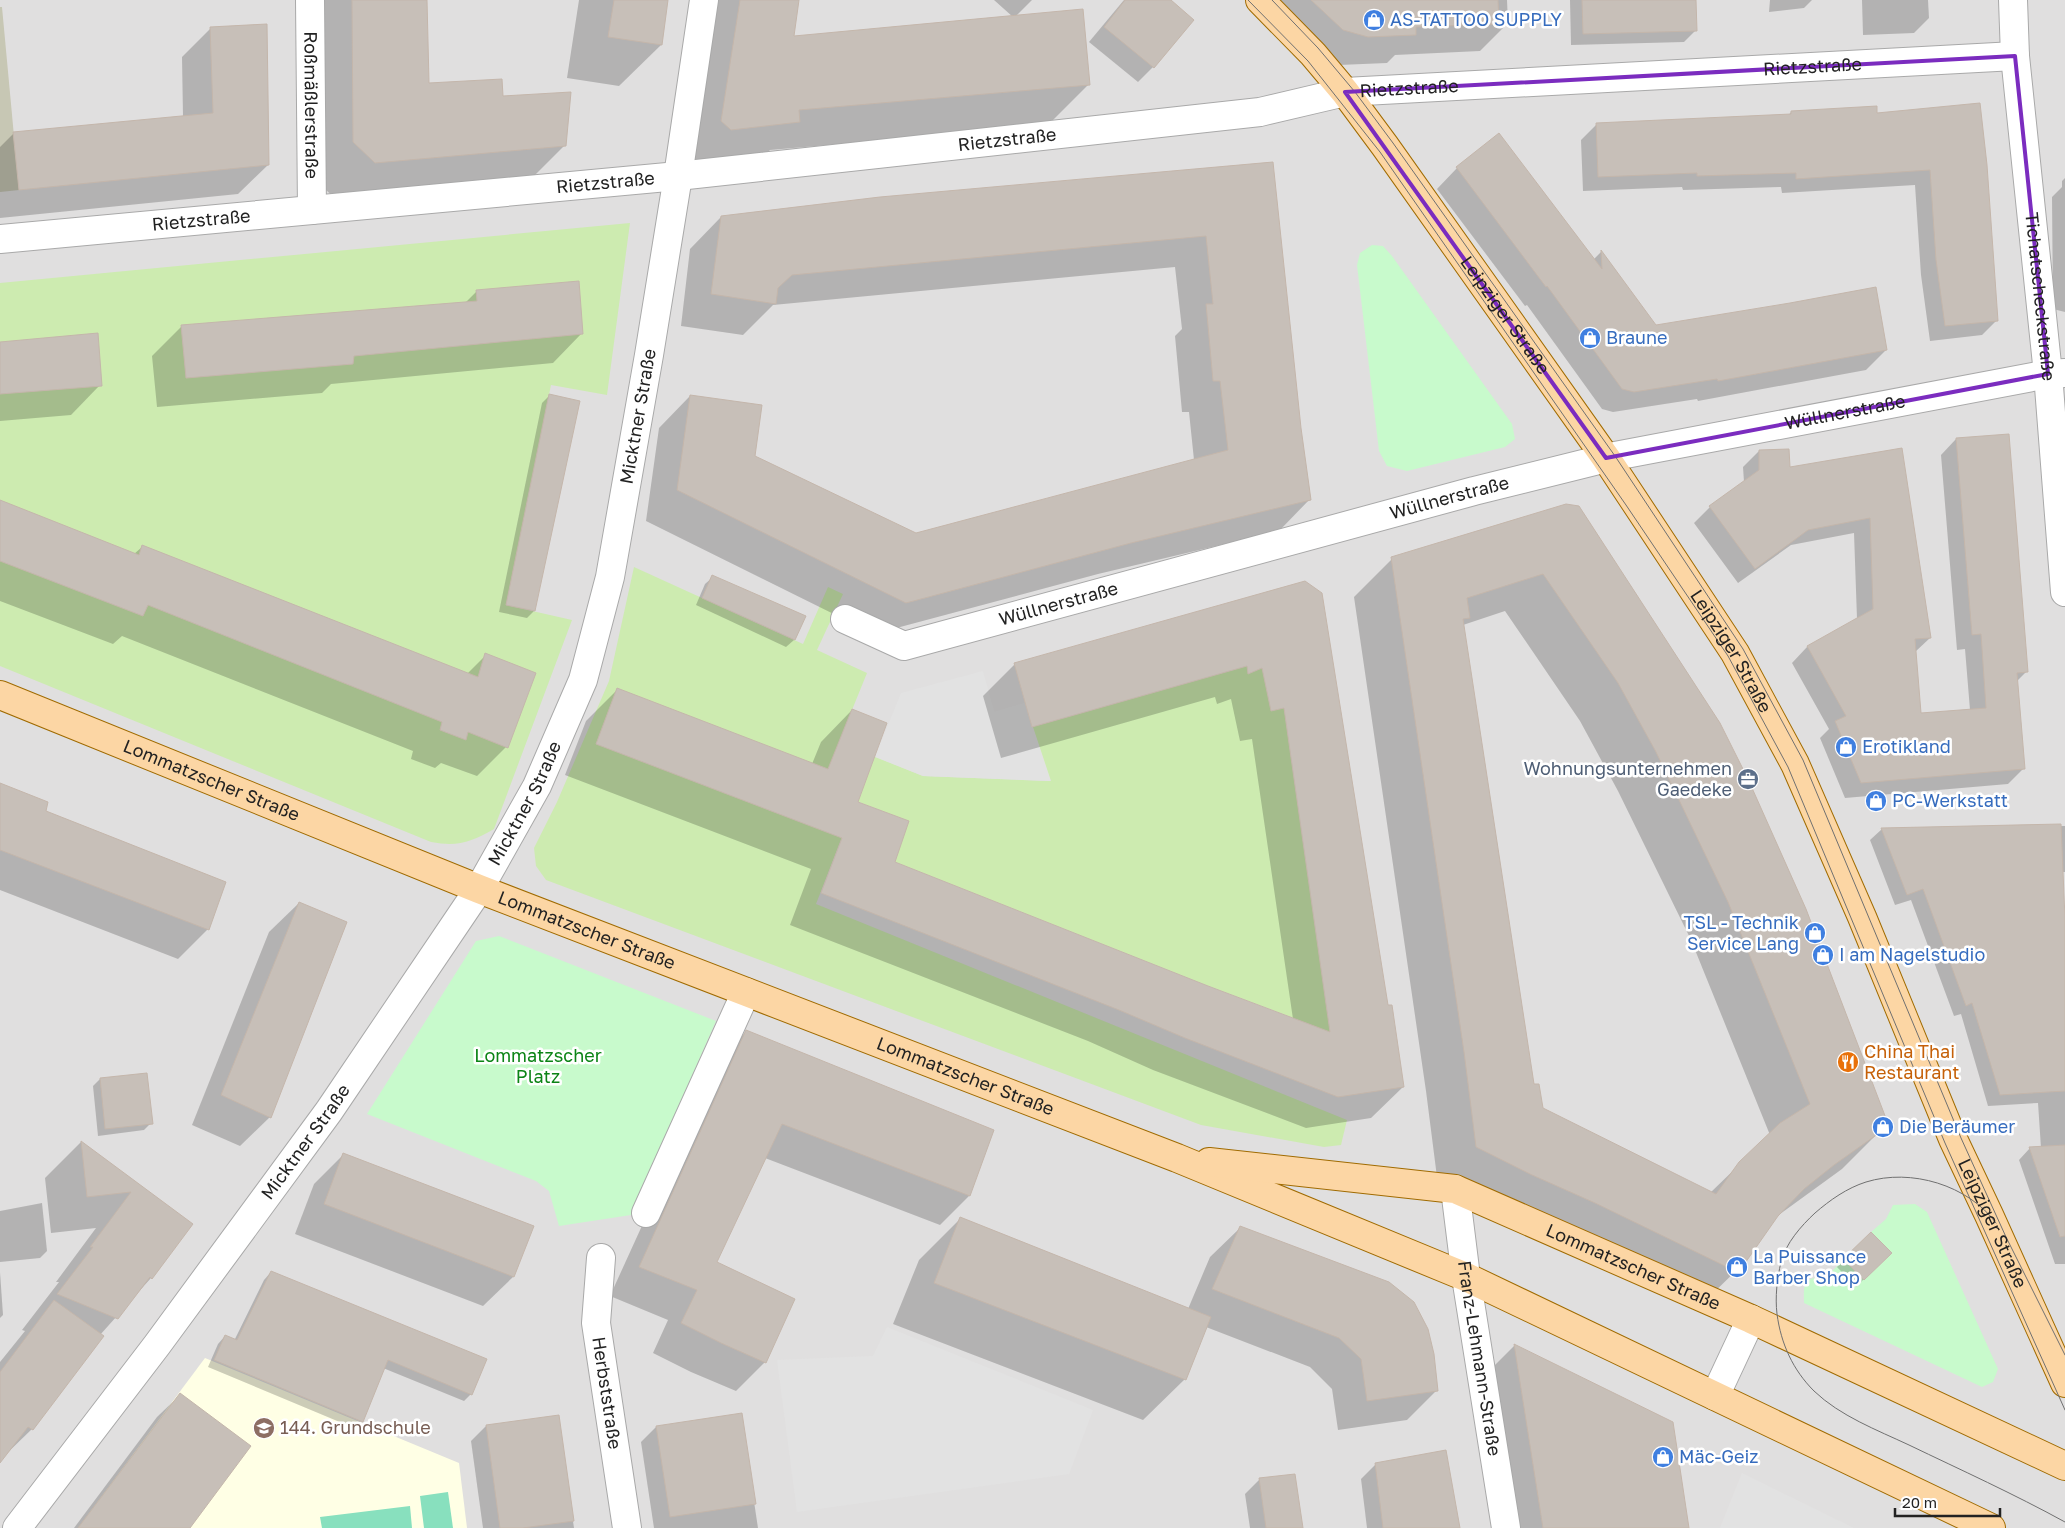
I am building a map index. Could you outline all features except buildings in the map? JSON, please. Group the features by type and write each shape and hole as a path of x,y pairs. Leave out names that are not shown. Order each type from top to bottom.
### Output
{"main road":[{"name":"Leipziger Straße","path":"1260,0 1312,54 1345,92 1606,458 1735,653 1795,764 1862,918 1953,1140 1990,1215 2065,1384"},
{"name":"Lommatzscher Straße","path":"0,696 480,889 1178,1158 1466,1278 1992,1528"},
{"name":"Lommatzscher Straße","path":"1178,1158 1454,1189 1751,1319 2065,1466"}],"street":[{"name":"Roßmäßlerstraße","path":"310,0 312,210"},
{"name":"Micktner Straße","path":"17,1528 157,1345 329,1111 480,889 537,786 583,680 610,577 624,506 678,176 704,0"},
{"name":"Tichatscheckstraße","path":"2013,0 2015,56 2056,373 2065,592"},
{"name":"Rietzstraße","path":"0,239 678,176 1260,112 1345,92 2015,56"},
{"name":"Wüllnerstraße","path":"845,619 904,646 1474,491 1606,458 2056,373"},
{"path":"646,1213 746,992"},
{"name":"Franz-Lehmann-Straße","path":"1454,1189 1466,1278 1506,1528"},
{"name":"Herbststraße","path":"601,1258 596,1323 627,1528"},
{"path":"1715,1396 1751,1319"}],"highlighted area":[{"path":"2015,56 2048,374 1606,458 1345,92"}],"shaded area":[{"path":"0,0 2065,0 2065,1528 0,1528"},
{"path":"0,7 2,7 19,190 0,192"},
{"path":"983,671 994,712 1025,703 1051,781 923,776 875,757 901,693"},
{"path":"887,1327 1093,1410 1069,1474 797,1512 777,1360 873,1356"},
{"name":"144. Grundschule","path":"205,1358 459,1463 467,1528 78,1528"},
{"path":"1742,1473 1854,1528 1720,1528"}],"green space":[{"path":"630,223 607,395 551,385 506,605 572,620 494,829 457,844 431,842 0,666 0,283"},
{"path":"1372,245 1383,246 1392,256 1512,424 1515,439 1505,447 1407,471 1387,466 1379,451 1357,265 1360,253"},
{"path":"634,567 803,644 828,587 843,594 817,650 867,673 839,742 923,776 1050,781 1032,727 1247,666 1251,672 1263,668 1284,708 1328,1015 1341,1044 1315,1033 1317,1027 1208,986 895,862 908,821 856,801 816,904 1347,1120 1341,1145 1324,1147 1201,1125 546,880 536,866 534,848 557,802 609,681"},
{"name":"Lommatzscher Platz","path":"499,936 716,1021 631,1215 559,1226 549,1191 536,1181 367,1114 476,941"},
{"path":"1915,1204 1927,1212 1998,1369 1993,1382 1982,1387 1804,1303 1804,1288 1808,1281 1830,1272 1843,1259 1864,1280 1892,1253 1871,1232 1886,1219 1893,1205"},
{"path":"448,1492 453,1528 424,1528 420,1496"},
{"path":"410,1506 412,1528 322,1528 320,1517"}],"tram line":[{"path":"1248,0 1308,61 1380,152 1626,505 1728,656 1788,767 1945,1143 2065,1410"},
{"path":"1272,0 1318,48 1355,92 1393,143 1615,456 1743,649 1803,760 1961,1138 2006,1237 2065,1355"},
{"path":"1996,1223 1970,1199 1937,1183 1920,1179 1883,1178 1866,1182 1845,1191 1815,1213 1799,1229 1786,1248 1778,1275 1776,1308 1779,1325 1789,1356 1800,1374 1814,1391 1835,1408 1859,1422 1987,1482 2065,1522"}],"place":[{"name":"AS-TATTOO SUPPLY","path":"1374,20"},
{"name":"Braune","path":"1590,338"},
{"name":"Erotikland","path":"1846,747"},
{"name":"Wohnungsunternehmen Gaedeke","path":"1748,779"},
{"name":"PC-Werkstatt","path":"1876,801"},
{"name":"TSL - Technik Service Lang","path":"1815,933"},
{"name":"I am Nagelstudio","path":"1823,955"},
{"name":"China Thai Restaurant","path":"1848,1062"},
{"name":"Die Beräumer","path":"1883,1127"},
{"name":"La Puissance Barber Shop","path":"1737,1267"},
{"name":"144. Grundschule","path":"264,1428"},
{"name":"Mäc-Geiz","path":"1663,1457"}]}
